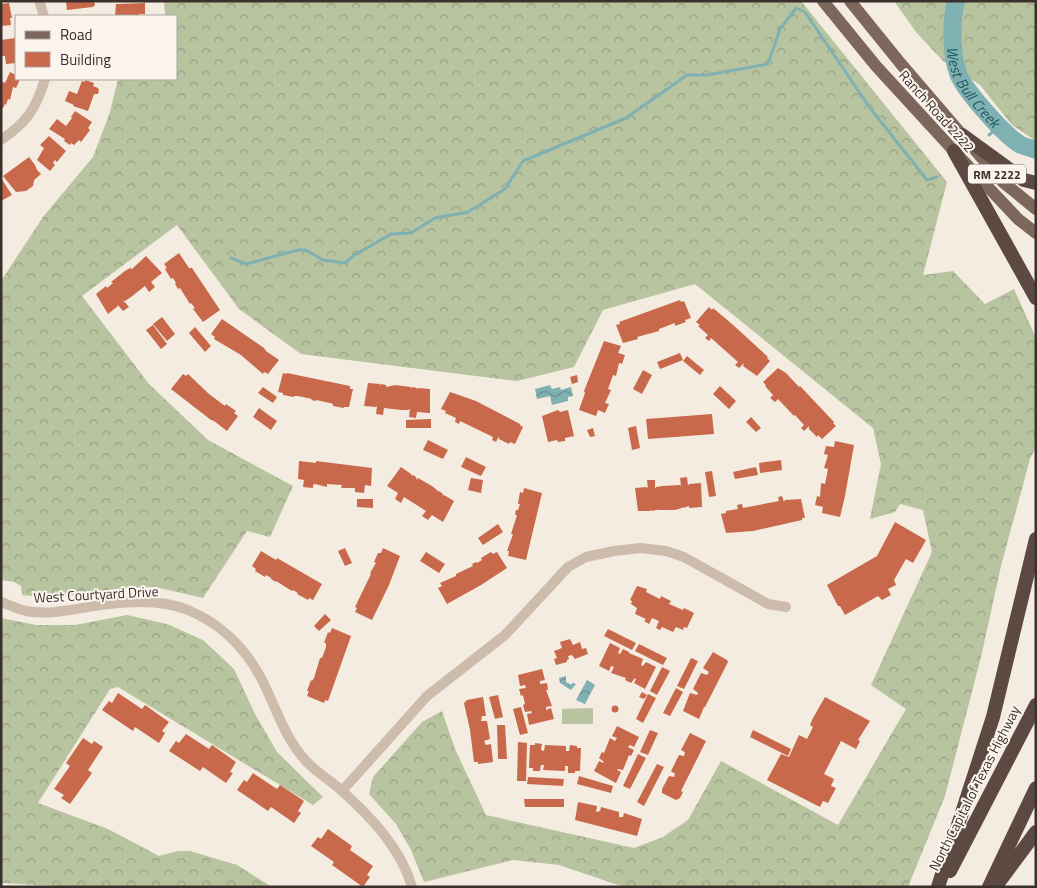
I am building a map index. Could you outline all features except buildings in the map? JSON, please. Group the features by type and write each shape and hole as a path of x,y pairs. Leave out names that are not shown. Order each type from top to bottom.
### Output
{"highway":[{"path":"962,135 1024,180 1036,183"},
{"path":"954,151 1036,298"},
{"path":"940,887 993,717 1035,541"},
{"name":"North Capital of Texas Highway","path":"940,887 1036,705"},
{"path":"989,887 1036,788"},
{"path":"996,887 1036,832"}],"main road":[{"name":"Ranch Road 2222","path":"823,1 876,66 954,151 1018,219 1036,233"},
{"name":"Ranch Road 2222","path":"850,1 962,135"},
{"name":"RM 2222","path":"962,135 1003,182 1036,209"}],"street":[{"path":"39,1 44,15"},
{"path":"1,140 13,132 30,115 42,92 46,80"},
{"path":"342,791 427,696 505,635 568,567 586,558 614,551 641,548 666,551 684,557 768,604 786,607"},
{"name":"West Courtyard Drive","path":"1,602 27,611 65,612 110,604 158,603 188,610 224,630 248,657 261,678 284,730 306,761 342,791 382,831 398,855 412,887"}],"green space":[{"path":"164,1 801,1 947,182 923,275 953,271 985,304 1014,289 1036,338 1036,448 1030,459 1001,566 981,657 945,796 908,887 624,887 559,865 513,860 424,882 411,850 396,824 369,794 373,777 422,722 442,711 455,749 486,815 634,848 663,837 688,820 721,761 838,825 906,709 871,685 932,552 923,510 900,504 895,512 870,519 881,464 873,428 695,284 603,310 574,367 517,381 301,354 239,309 177,225 82,296 149,384 208,440 293,486 270,537 247,531 203,598 155,587 123,588 51,598 22,595 21,586 14,582 1,580 1,281 43,217 93,157 110,112 118,80 178,80 178,15 165,15"},
{"path":"894,1 1036,1 1036,141 1012,125 980,85 943,61 916,32"},
{"path":"127,615 167,624 203,640 234,669 255,714 277,752 323,797 313,805 118,687 110,689 38,803 108,829 159,856 178,851 190,851 237,865 272,887 76,887 1,883 1,618 36,625 75,625"},
{"path":"593,708 593,724 562,724 562,709"}],"water":[{"path":"550,385 552,389 560,387 561,390 571,387 573,396 568,397 568,401 552,405 550,396 537,399 535,389"},
{"path":"566,676 566,682 572,685 572,683 576,684 571,690 560,683 559,678"},
{"path":"587,680 595,685 585,704 576,700"}],"waterway":[{"name":"West Bull Creek","path":"956,1 952,37 958,73 976,101 1006,133 1021,145 1036,150"},
{"path":"231,258 246,264 298,250 306,250 323,260 345,263 353,256 391,234 411,233 435,218 468,212 505,189 523,161 626,118 687,75 707,75 768,64 780,29 796,8 805,12 870,108 927,180 937,177"},
{"path":"989,135 1000,126"}]}
